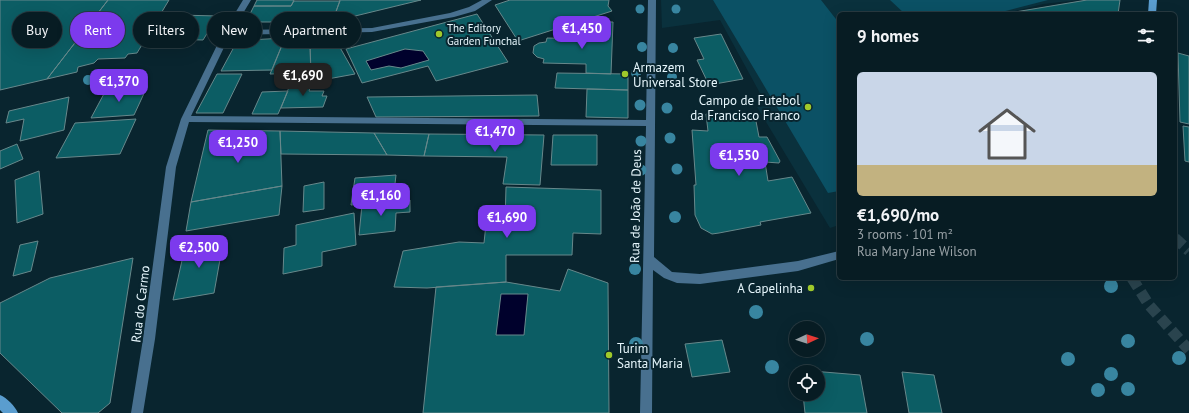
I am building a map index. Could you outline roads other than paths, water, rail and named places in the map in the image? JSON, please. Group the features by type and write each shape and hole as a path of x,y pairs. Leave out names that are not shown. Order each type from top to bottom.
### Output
{"main road":[{"path":"1152,12 1153,0"},
{"path":"0,401 12,413"}],"street":[{"name":"Rua do Carmo","path":"240,12 247,0"},
{"path":"262,32 372,30 451,15 472,9 488,0"},
{"name":"Rua de João de Deus","path":"646,413 652,0"},
{"name":"Rua do Carmo","path":"136,413 149,339 171,167 185,119 220,48"},
{"path":"185,119 651,123"},
{"path":"648,259 668,275 677,278 700,280 798,266 837,256"}],"tunnel":[{"path":"1177,240 1189,251"},
{"path":"1133,280 1149,305 1189,350"}],"place":[{"name":"The Editory Garden Funchal","path":"439,34"},
{"name":"Armazem Universal Store","path":"625,74"},
{"name":"Campo de Futebol da Francisco Franco","path":"808,107"},
{"name":"A Capelinha","path":"811,288"},
{"name":"Turim Santa Maria","path":"609,355"}]}
